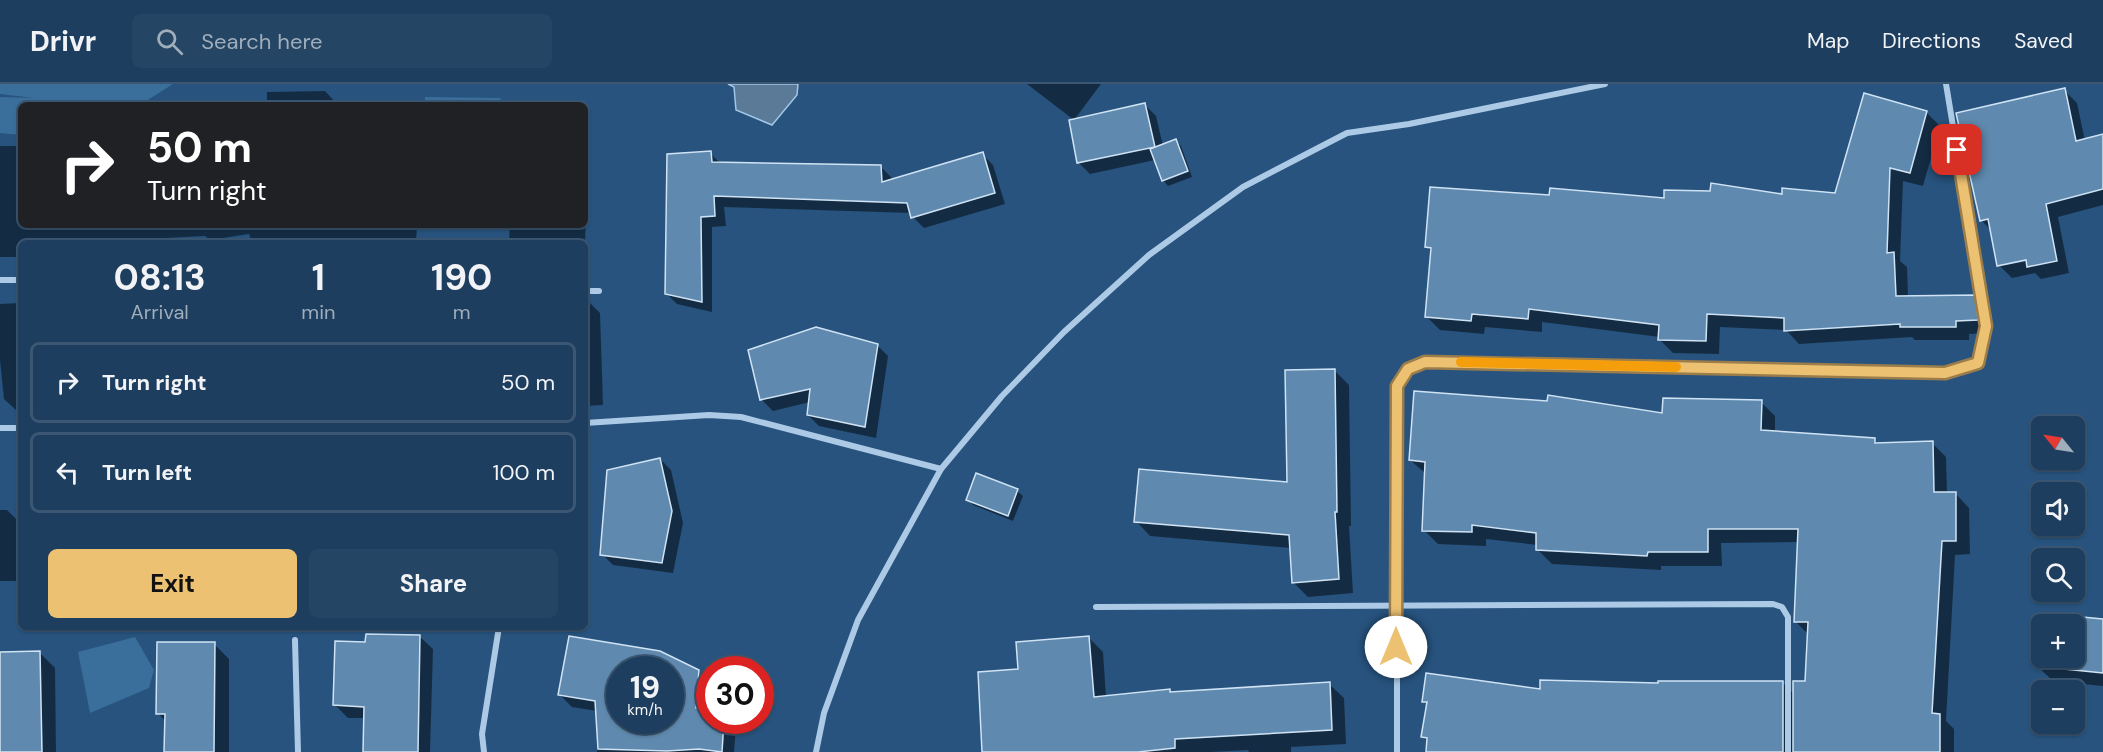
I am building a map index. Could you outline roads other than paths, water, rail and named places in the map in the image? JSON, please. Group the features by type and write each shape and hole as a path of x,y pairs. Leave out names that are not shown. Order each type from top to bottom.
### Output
{"street":[{"path":"816,752 824,712 858,620 940,469 1002,396 1065,332 1149,255 1243,187 1347,134 1409,124 1605,84"},
{"path":"1397,752 1397,386 1408,369 1425,362 1945,373 1978,363 1986,326 1946,84"},
{"path":"0,280 18,280"},
{"path":"588,291 599,291"},
{"path":"588,423 709,415 741,417 940,469"},
{"path":"0,428 18,428"},
{"path":"1096,607 1773,604 1782,607 1788,617 1788,752"},
{"path":"484,752 482,734 499,630"},
{"path":"295,640 298,752"}]}
